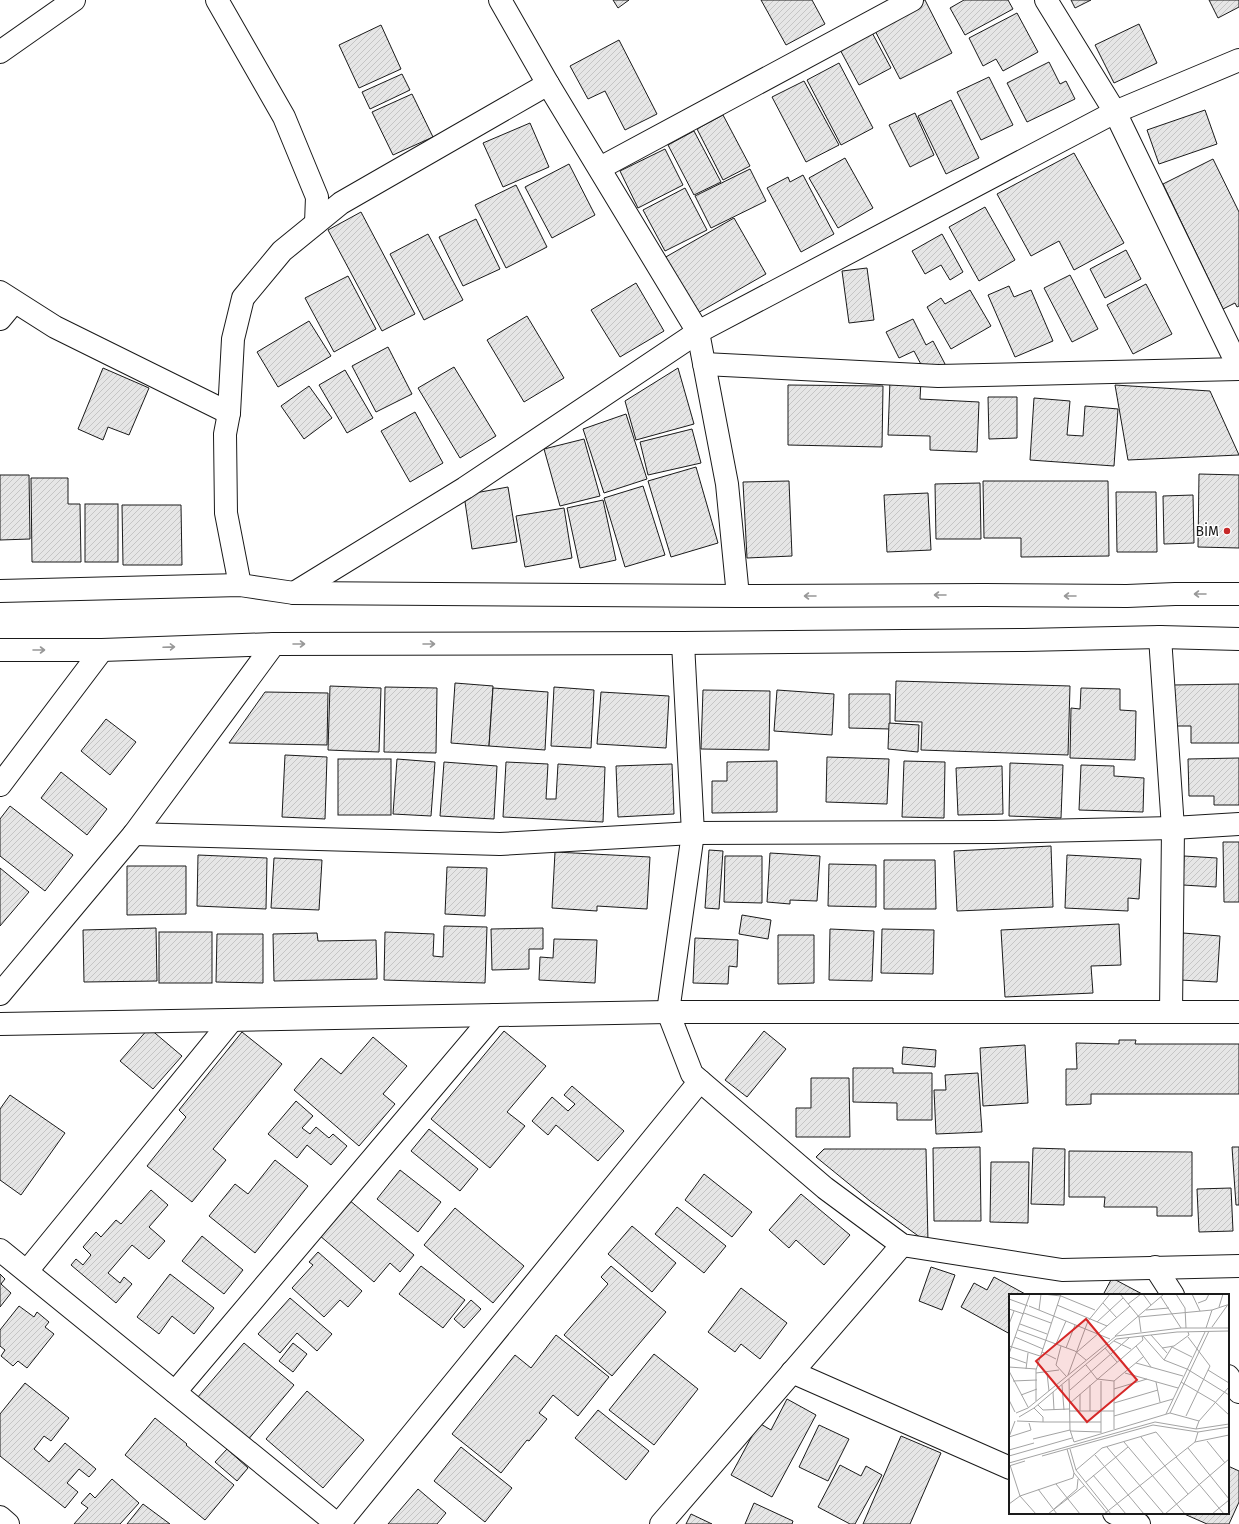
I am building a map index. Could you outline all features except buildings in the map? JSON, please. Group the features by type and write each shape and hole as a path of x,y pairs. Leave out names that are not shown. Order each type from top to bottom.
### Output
{"street":[{"path":"0,52 74,0"},
{"path":"217,0 284,117 317,197 316,223"},
{"path":"500,0 548,84 698,332 727,484 738,596"},
{"path":"600,168 912,0"},
{"path":"704,364 938,376 1239,368 1115,112 1046,0"},
{"path":"294,593 465,488 698,332 1115,112 1239,60"},
{"path":"240,585 226,513 224,434 229,413 232,339 243,298 282,251 341,203 548,84"},
{"path":"0,319 7,297 55,328 229,413"},
{"path":"0,591 240,585 294,593 738,596 1127,596 1239,594"},
{"path":"1160,637 1173,828 1171,1012"},
{"path":"0,650 102,650 274,644 683,643 1024,640 1160,637 1239,639"},
{"path":"683,643 693,833 668,1012 692,1074 825,1188 902,1245 1062,1270 1239,1266"},
{"path":"0,994 134,834 274,644"},
{"path":"0,785 102,650"},
{"path":"134,834 500,844 693,833 994,832 1173,828 1239,824"},
{"path":"0,1024 668,1012 1239,1012"},
{"path":"175,1392 494,1015"},
{"path":"28,1271 232,1020"},
{"path":"0,1250 28,1271 338,1524 700,1081"},
{"path":"661,1524 902,1245"},
{"path":"1155,1267 1172,1294"},
{"path":"792,1372 1009,1468"},
{"path":"1229,1377 1239,1392"},
{"path":"1116,1514 1139,1524"},
{"path":"0,1517 8,1524"}],"place":[{"name":"BİM","path":"1227,531"}]}
